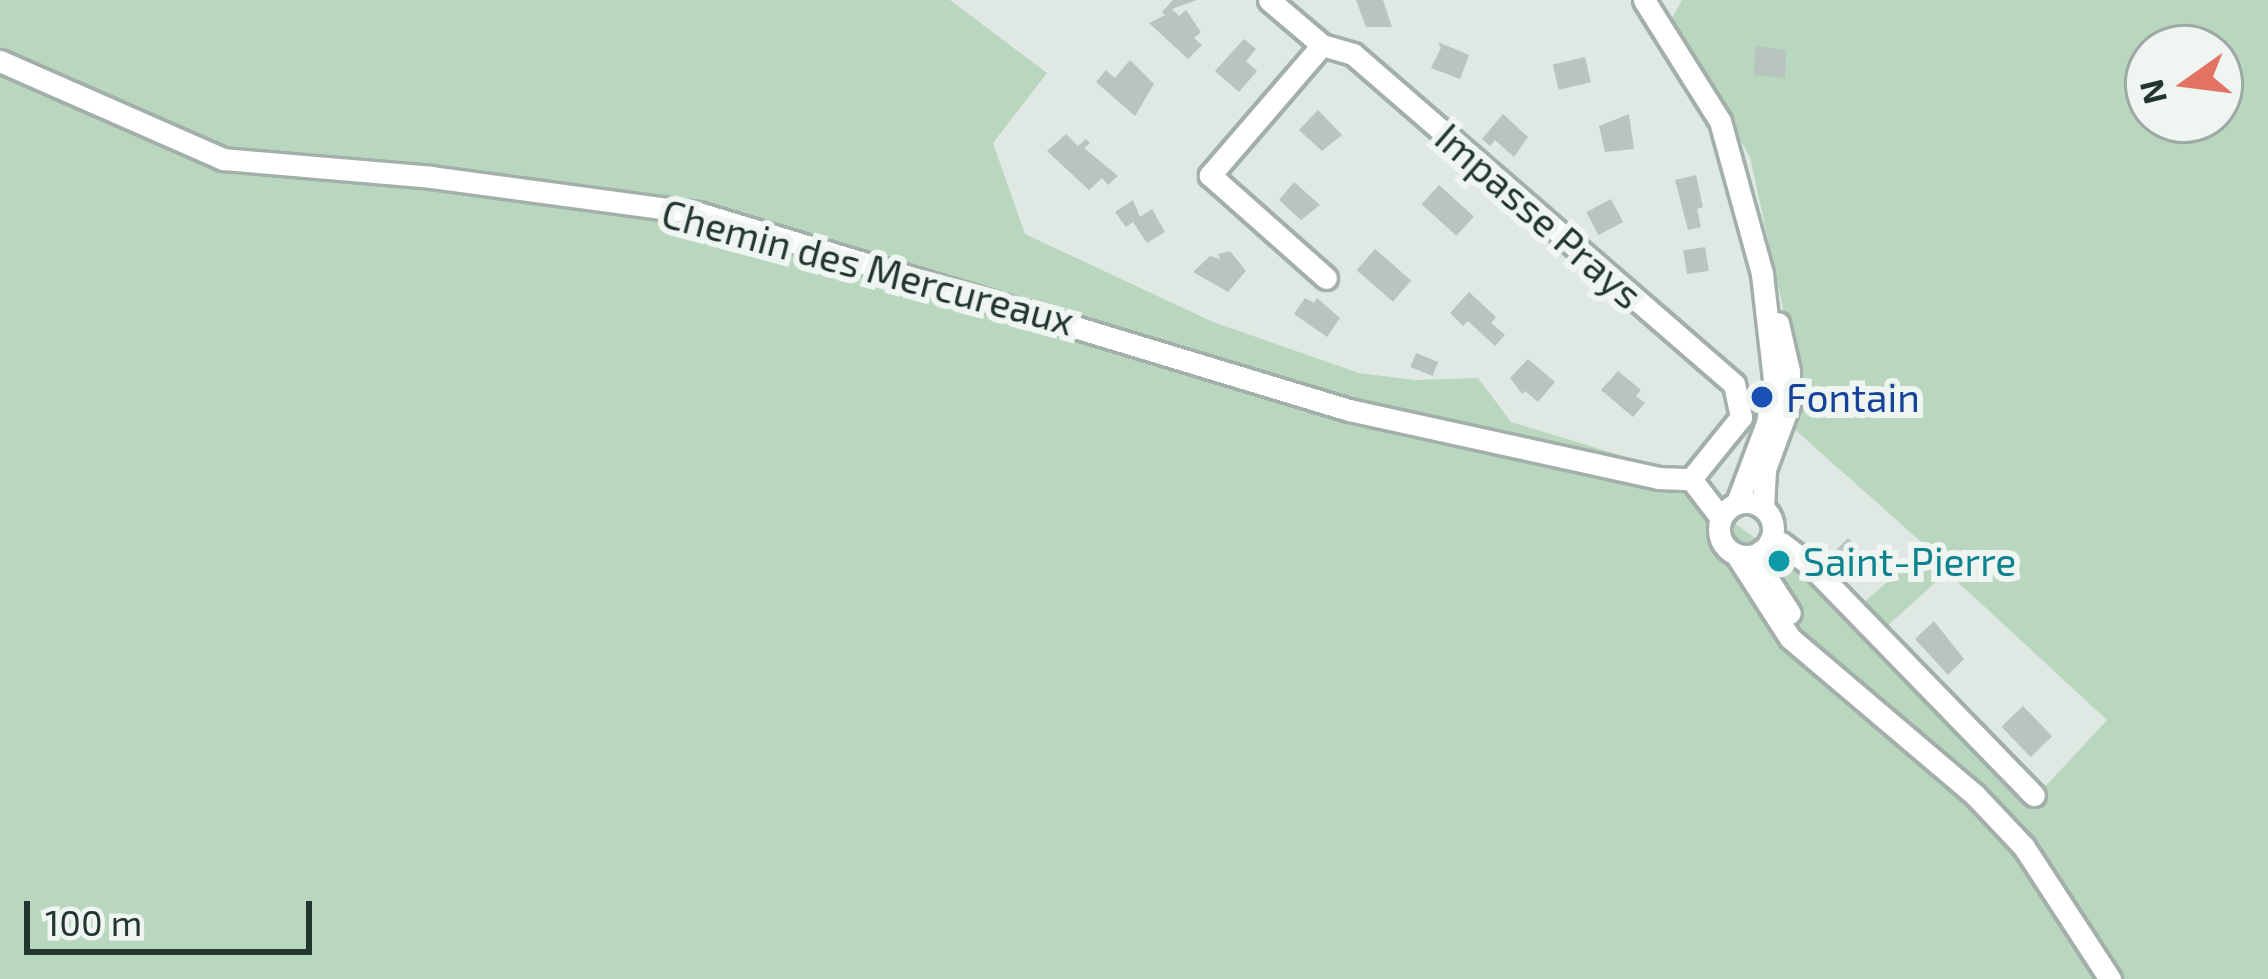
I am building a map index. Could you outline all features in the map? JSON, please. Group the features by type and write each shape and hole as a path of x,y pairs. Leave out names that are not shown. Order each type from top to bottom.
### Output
{"street":[{"name":"Impasse Prays","path":"1269,0 1322,45 1352,54 1734,384 1742,405 1736,428 1690,478"},
{"path":"1644,0 1720,121 1790,371 1789,404 1766,469 1763,508 1772,524 1766,546 1768,581 1831,673"},
{"path":"1322,45 1210,175 1326,278"},
{"name":"Chemin des Mercureaux","path":"0,62 223,160 431,177 698,213 1349,410 1658,478 1690,478"},
{"path":"1762,274 1774,380 1768,423 1729,510 1723,543 1736,554 1790,638 1975,795 2024,847 2110,979"},
{"path":"1690,478 1729,510 1763,508"},
{"path":"1736,554 1766,546 1810,565 2034,795"}],"green space":[{"path":"0,0 950,0 1047,73 993,143 1025,234 1213,322 1359,373 1415,380 1478,378 1511,422 1656,466 1795,567 2029,804 2107,720 1947,572 1885,628 1861,605 1927,547 1793,428 1799,382 1750,157 1671,20 1682,0 2268,0 2268,979 0,979"}],"building":[{"path":"1173,0 1197,0 1172,9 1179,16 1186,10 1201,32 1194,38 1202,45 1188,59 1149,23 1165,15 1162,12"},
{"path":"1356,0 1383,0 1392,27 1366,27"},
{"path":"1244,39 1256,49 1246,61 1257,71 1239,92 1215,71"},
{"path":"1438,42 1469,55 1460,79 1431,68 1441,48"},
{"path":"1755,46 1786,50 1785,78 1754,75"},
{"path":"1585,57 1591,82 1559,90 1553,64"},
{"path":"1130,60 1154,84 1135,116 1096,82 1106,70 1115,78"},
{"path":"1318,110 1342,135 1322,151 1299,130"},
{"path":"1503,114 1528,137 1514,157 1495,140 1490,146 1482,139"},
{"path":"1629,114 1634,149 1605,152 1599,126"},
{"path":"1066,134 1078,146 1086,139 1090,143 1084,148 1118,176 1108,185 1102,178 1089,190 1047,151"},
{"path":"1696,175 1703,207 1697,209 1701,227 1688,230 1675,180"},
{"path":"1294,182 1320,205 1301,220 1279,200"},
{"path":"1439,185 1474,216 1457,236 1422,204"},
{"path":"1611,199 1623,222 1598,235 1586,212"},
{"path":"1133,200 1140,217 1152,209 1165,232 1147,243 1133,222 1126,227 1115,212"},
{"path":"1705,247 1709,271 1687,274 1683,250"},
{"path":"1375,249 1411,280 1393,302 1357,270"},
{"path":"1230,251 1246,271 1228,292 1193,272 1210,256 1220,259 1218,254"},
{"path":"1469,292 1496,317 1491,323 1505,335 1495,346 1468,321 1463,326 1450,313"},
{"path":"1305,298 1314,303 1317,298 1340,318 1327,337 1294,314"},
{"path":"1416,353 1438,362 1433,376 1410,367"},
{"path":"1528,359 1555,382 1538,402 1525,391 1522,394 1510,378"},
{"path":"1618,371 1641,390 1636,396 1645,403 1633,417 1601,390"},
{"path":"1848,538 1875,565 1860,580 1833,553"},
{"path":"1934,621 1964,659 1948,675 1915,639"},
{"path":"2023,706 2052,736 2031,757 2001,727"}],"place":[{"name":"Fontain","path":"1762,397"},
{"name":"Saint-Pierre","path":"1779,561"}]}
